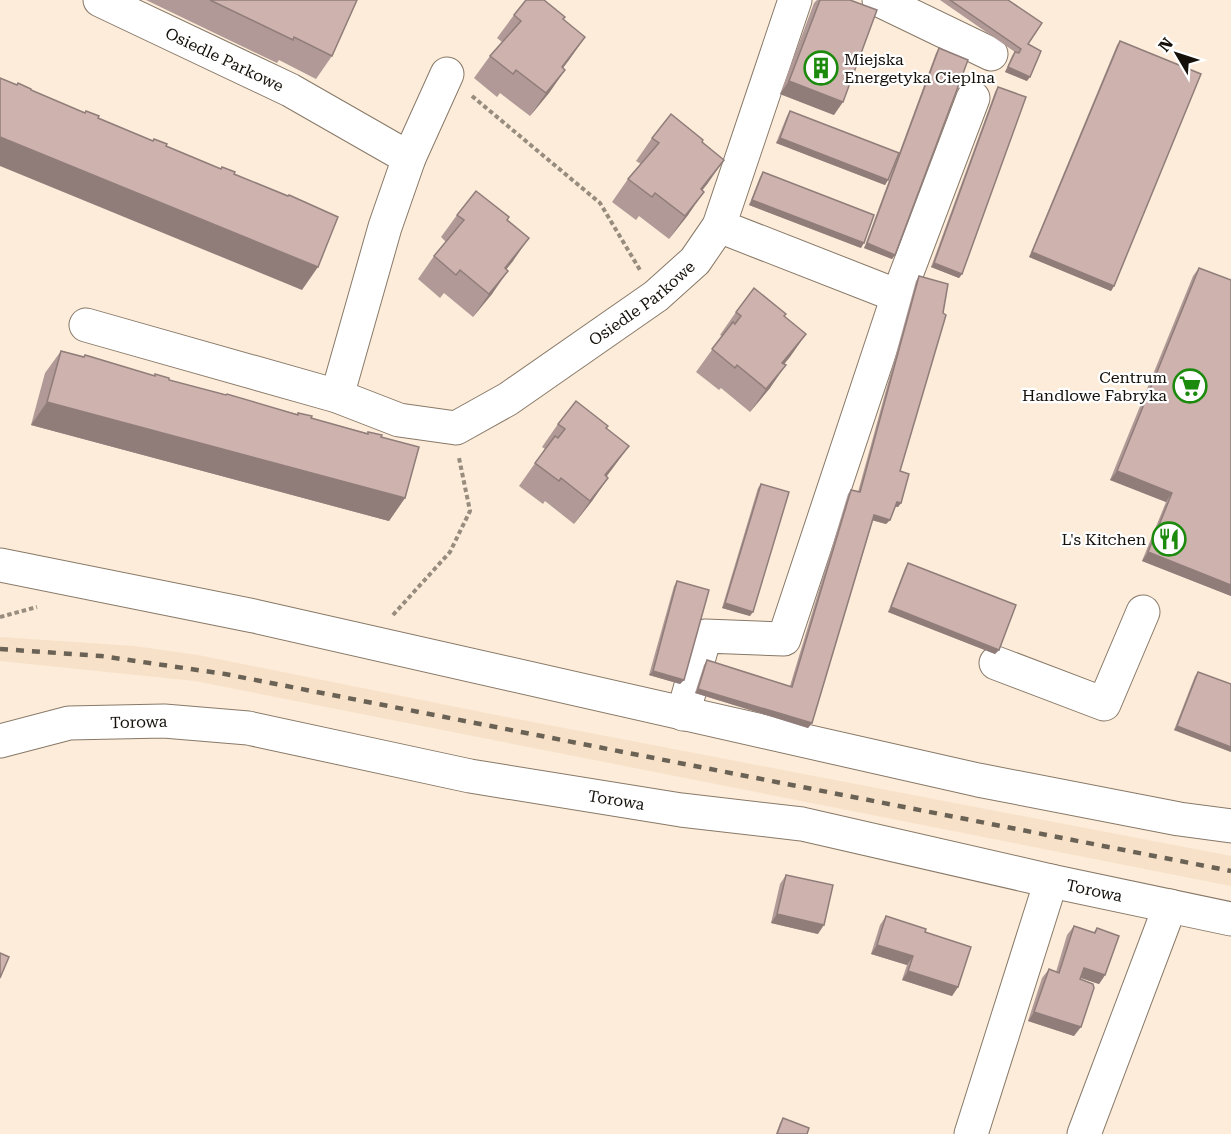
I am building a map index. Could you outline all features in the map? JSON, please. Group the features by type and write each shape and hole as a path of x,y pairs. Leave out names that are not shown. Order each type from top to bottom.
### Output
{"street":[{"name":"Osiedle Parkowe","path":"100,0 290,90 409,158"},
{"name":"Osiedle Parkowe","path":"456,428 508,399 656,296 695,261 719,226 795,0"},
{"path":"879,0 991,54"},
{"path":"337,396 385,227 409,158 447,74"},
{"path":"683,714 705,636 784,639 898,296 973,98"},
{"path":"719,226 898,296"},
{"path":"86,325 337,396 399,420 456,428"},
{"path":"0,565 254,616 978,780 1179,819 1231,826"},
{"path":"996,663 1104,704 1143,612"},
{"name":"Torowa","path":"0,741 69,723 164,720 248,728 470,776 681,810 802,824 1051,881 1231,919"},
{"path":"971,1134 1051,881"},
{"path":"1084,1134 1170,906"}],"path":[{"path":"447,74 514,133 600,203 656,296"},
{"path":"370,643 450,552 470,511 462,476 456,428"}],"shaded area":[{"path":"0,637 134,646 198,655 491,714 1231,856 1231,886 195,681 0,661"}],"building":[{"path":"210,0 357,0 332,56"},
{"path":"526,0 544,0 585,37 562,67 565,70 546,93 516,70 513,74 490,56 521,21 514,15"},
{"name":"Miejska Energetyka Cieplna","path":"820,0 850,0 877,10 843,102 789,81"},
{"path":"950,0 1008,0 1042,23 1028,44 1041,51 1030,77 1008,67 1015,52 1019,53 1021,49"},
{"path":"1120,41 1201,74 1114,286 1032,252"},
{"path":"939,48 968,60 895,255 867,243"},
{"path":"0,78 17,85 18,83 85,113 86,111 99,116 98,118 153,141 154,139 167,144 166,146 221,169 222,167 235,172 234,174 338,217 318,267 0,137"},
{"path":"998,87 1026,97 962,274 934,263"},
{"path":"790,111 899,153 888,180 780,138"},
{"path":"671,114 724,160 701,189 704,192 685,216 655,193 652,197 628,179 659,143 652,138"},
{"path":"763,172 874,215 864,243 752,200"},
{"path":"476,191 509,217 507,220 529,238 505,268 508,271 489,294 460,270 456,275 434,256 464,220 457,215"},
{"name":"Centrum Handlowe Fabryka","path":"1199,268 1231,280 1231,585 1148,552 1172,493 1117,471"},
{"path":"919,276 948,284 943,313 946,315 900,471 909,474 901,503 897,502 890,520 874,515 812,723 698,689 707,660 792,687 851,490 860,492"},
{"path":"754,288 806,334 782,363 786,365 766,389 737,365 735,368 712,349 733,322 735,324 741,316 736,312"},
{"path":"61,351 84,357 85,355 419,447 405,498 47,402"},
{"path":"576,401 629,446 605,475 608,478 590,501 561,478 559,481 535,463 555,436 558,438 565,429 558,424"},
{"path":"761,484 789,492 753,612 725,603"},
{"path":"908,563 1016,605 999,650 891,607"},
{"path":"677,581 709,590 684,680 653,671"},
{"path":"1198,672 1231,684 1231,747 1177,726"},
{"path":"786,875 833,885 824,925 777,914"},
{"path":"886,916 971,947 958,987 908,971 913,956 877,945"},
{"path":"1074,926 1095,933 1097,928 1119,936 1105,975 1084,968 1080,979 1093,984 1094,988 1081,1027 1034,1012 1049,969 1059,973"},
{"path":"0,953 9,957 0,978"},
{"path":"783,1118 809,1128 807,1134 777,1134"}],"railway":[{"path":"0,649 101,656 225,674 1231,871"}],"place":[{"name":"Miejska Energetyka Cieplna","path":"821,68"},
{"name":"Centrum Handlowe Fabryka","path":"1190,386"},
{"name":"L's Kitchen","path":"1169,539"}]}
